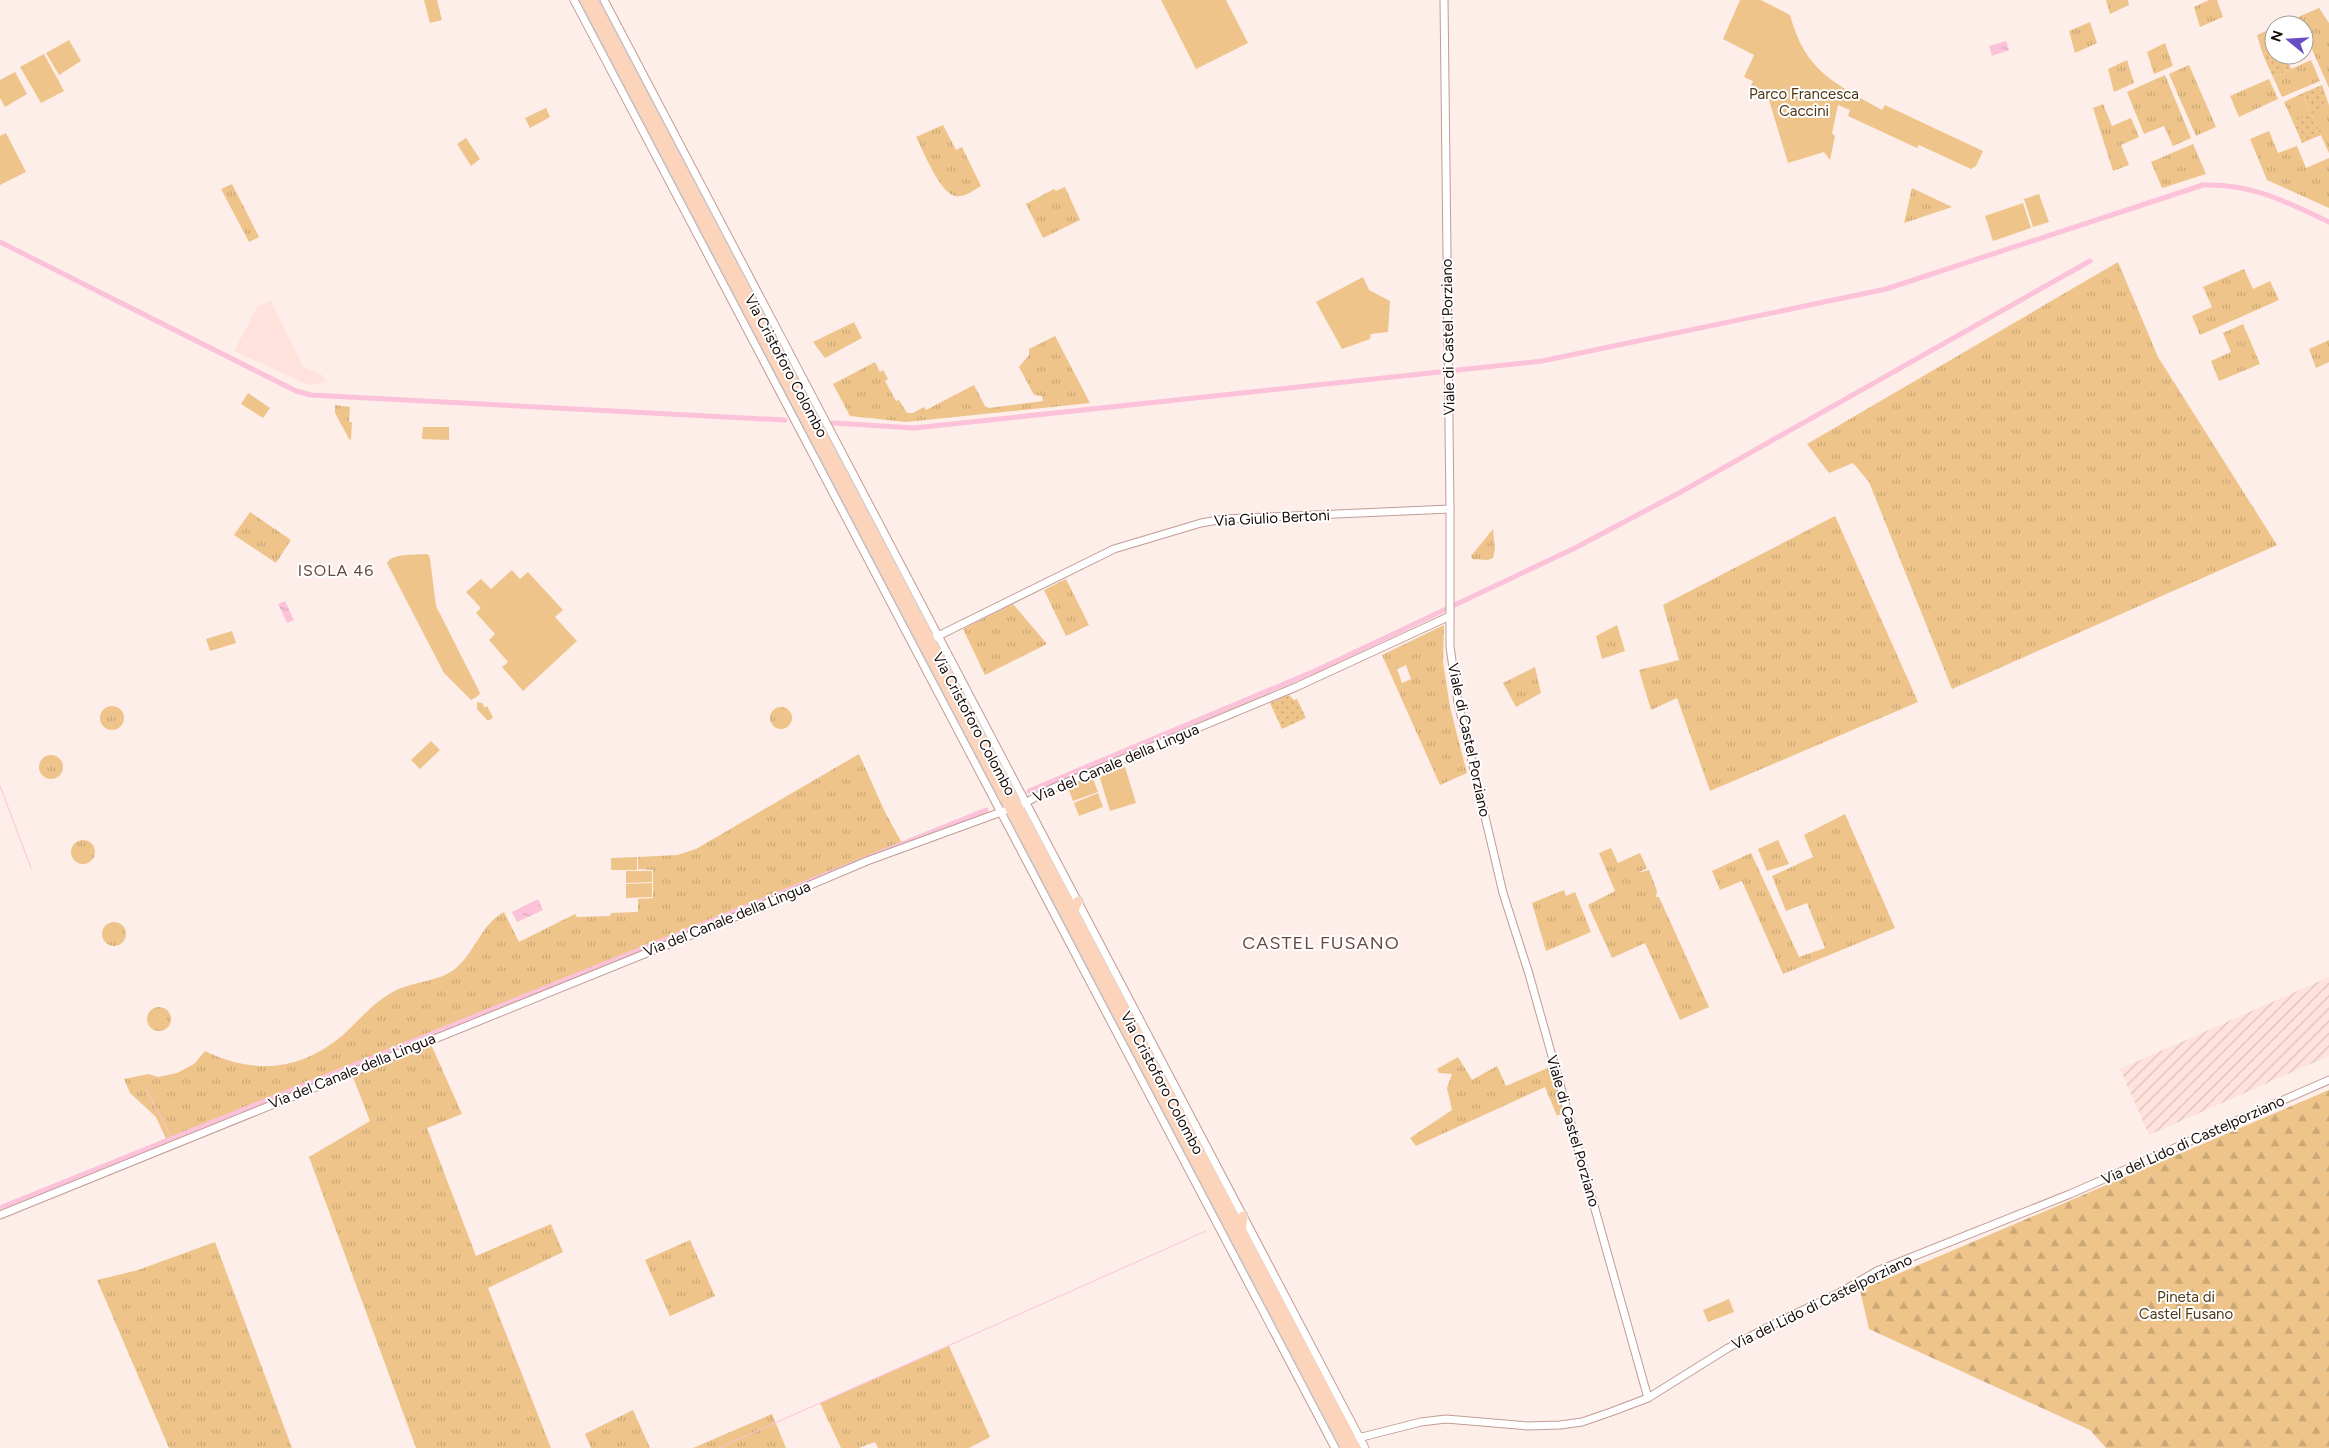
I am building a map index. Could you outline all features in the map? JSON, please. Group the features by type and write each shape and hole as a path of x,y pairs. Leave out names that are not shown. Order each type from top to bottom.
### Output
{"main road":[{"name":"Via Cristoforo Colombo","path":"585,0 930,639 950,697 1073,913 1241,1232 1356,1442"},
{"name":"Via Cristoforo Colombo","path":"593,0 930,639 1013,808 1341,1446"},
{"path":"1073,913 1078,901"},
{"path":"1241,1232 1243,1216"}],"street":[{"name":"Via Cristoforo Colombo","path":"574,0 916,651 946,712 1078,901 1243,1216 1356,1442 1365,1448"},
{"name":"Via Cristoforo Colombo","path":"604,0 930,639"},
{"name":"Viale di Castel Porziano","path":"1444,0 1450,647 1458,702 1503,893 1536,1001 1648,1398"},
{"name":"Via Giulio Bertoni","path":"930,639 958,627 1114,549 1204,522 1252,517 1450,510"},
{"name":"Via del Canale della Lingua","path":"0,1214 711,927 867,861 1013,808 1051,789 1242,709 1450,614"},
{"path":"916,651 930,639"},
{"path":"946,712 950,697"},
{"name":"Via Cristoforo Colombo","path":"1013,808 1331,1439"},
{"name":"Via del Lido di Castelporziano","path":"1331,1439 1341,1446 1421,1422 1446,1419 1528,1426 1582,1422 1648,1398 1728,1348 1839,1293 1877,1271 2063,1197 2329,1080"}],"shaded area":[{"path":"271,301 303,367 321,374 326,382 309,385 234,351 258,306"},
{"path":"2329,977 2329,1056 2149,1135 2120,1069"}],"green space":[{"path":"424,0 437,0 442,20 430,23"},
{"path":"1161,0 1226,0 1248,43 1196,69"},
{"name":"Parco Francesca Caccini","path":"1740,0 1761,0 1790,15 1804,50 1813,63 1836,83 1882,110 1885,105 1983,151 1976,166 1971,169 1919,145 1917,148 1848,116 1850,110 1838,105 1832,133 1835,136 1830,160 1824,152 1788,163 1768,97 1750,88 1753,81 1744,77 1754,55 1723,39"},
{"path":"2106,0 2128,0 2129,5 2110,14"},
{"path":"2209,0 2217,0 2223,17 2200,27 2194,7"},
{"path":"2319,8 2329,23 2329,88 2314,54 2314,15 2303,15"},
{"path":"2090,22 2097,43 2075,53 2069,31"},
{"path":"2264,32 2263,55 2257,35"},
{"path":"69,40 81,61 59,75 46,53"},
{"path":"2165,43 2173,66 2154,74 2147,52"},
{"path":"44,54 64,91 41,103 20,67"},
{"path":"2127,60 2134,83 2114,92 2108,69"},
{"path":"2189,65 2216,127 2196,136 2169,74"},
{"path":"2268,65 2289,65 2291,69 2273,77"},
{"path":"2300,65 2313,65 2320,81 2282,97 2273,77"},
{"path":"15,72 27,94 5,107 0,98 0,80"},
{"path":"2165,75 2191,138 2173,146 2164,126 2144,134 2127,92"},
{"path":"2269,79 2278,99 2239,117 2230,96"},
{"path":"2322,85 2329,105 2311,114 2321,135 2302,143 2293,122 2311,113 2303,93"},
{"path":"2303,93 2311,113 2329,105 2329,153 2311,114 2293,122 2284,102"},
{"path":"2103,104 2112,126 2131,118 2139,137 2121,145 2129,165 2113,171 2093,108"},
{"path":"546,108 550,117 530,128 525,118"},
{"path":"943,125 956,150 962,147 981,186 962,196 955,196 943,187 916,137"},
{"path":"2269,131 2278,153 2297,146 2306,168 2329,158 2329,208 2267,180 2250,139"},
{"path":"6,133 26,172 0,185 0,136"},
{"path":"466,138 480,159 471,166 457,144"},
{"path":"2193,144 2206,174 2162,188 2151,162"},
{"path":"232,184 259,237 249,242 221,189"},
{"path":"1065,187 1080,220 1043,238 1026,204 1054,189 1056,191"},
{"path":"1912,188 1952,207 1904,223"},
{"path":"2039,194 2049,222 2033,227 2024,199"},
{"path":"2023,203 2031,228 1993,241 1985,216"},
{"path":"2118,262 2158,357 2277,545 1952,689 1869,482 1853,463 1829,473 1807,444"},
{"path":"2244,269 2253,289 2270,281 2279,300 2200,335 2192,316 2212,307 2203,287"},
{"path":"1363,277 1369,290 1390,301 1388,332 1371,334 1370,339 1342,349 1316,302"},
{"path":"854,322 862,338 825,358 813,342"},
{"path":"2243,324 2260,364 2219,381 2211,361 2231,352 2223,333"},
{"path":"1055,336 1090,403 906,422 850,416 833,384 875,362 880,372 883,370 888,379 885,381 896,401 899,400 907,413 913,413 924,407 926,410 974,385 985,406 989,408 1043,401 1042,396 1034,395 1019,367 1029,355 1029,349"},
{"path":"2329,340 2329,362 2316,368 2309,349"},
{"path":"248,393 270,408 263,418 241,404"},
{"path":"335,405 350,407 349,422 352,422 351,440 335,413"},
{"path":"423,427 449,427 449,440 422,439"},
{"path":"250,512 291,540 276,563 234,535"},
{"path":"1835,516 1918,702 1710,791 1677,698 1651,710 1639,670 1679,660 1663,605"},
{"path":"1493,529 1495,549 1493,558 1488,560 1472,559 1471,556"},
{"path":"429,555 430,559 436,606 480,693 471,700 444,673 387,563 399,556"},
{"path":"512,570 520,579 528,572 563,610 555,617 577,641 523,691 502,667 508,662 489,640 495,634 476,613 481,608 466,592 481,579 491,589"},
{"path":"1066,579 1089,625 1066,636 1044,590"},
{"path":"1013,604 1047,644 985,675 963,629"},
{"path":"1444,625 1443,662 1450,707 1467,773 1440,785 1382,655","holes":["1406,665 1411,679 1402,683 1397,669"]},
{"path":"1617,625 1625,651 1602,659 1596,636"},
{"path":"232,631 236,643 210,651 206,639"},
{"path":"1535,667 1541,693 1516,707 1503,683"},
{"path":"1289,695 1294,700 1297,699 1306,718 1282,729 1270,703"},
{"path":"477,702 482,703 485,708 487,706 493,717 490,720 487,720 477,709"},
{"path":"112,706 120,710 124,718 120,726 112,730 104,726 100,718 104,710"},
{"path":"781,707 789,710 792,718 789,726 781,729 773,726 770,718 773,710"},
{"path":"431,741 440,750 420,769 411,760"},
{"path":"859,754 884,810 903,845 171,1142 167,1141 156,1117 130,1093 124,1079 148,1074 158,1077 177,1073 194,1064 205,1051 241,1064 259,1066 277,1066 311,1056 343,1035 384,997 407,986 448,974 455,969 468,955 489,924 504,912 519,942 575,914 577,917 610,916 611,913 638,912 638,899 653,898 653,870 638,869 638,857 677,855 696,849"},
{"path":"51,755 59,759 63,767 59,775 51,779 43,775 39,767 43,759"},
{"path":"1125,767 1136,803 1110,811 1099,775"},
{"path":"1092,776 1098,792 1073,801 1067,785"},
{"path":"1098,793 1103,807 1079,816 1074,803"},
{"path":"1845,814 1895,928 1783,974 1742,881 1720,890 1712,871 1751,853 1799,957 1825,948 1807,903 1786,911 1772,876 1813,857 1804,835"},
{"path":"83,840 91,844 95,852 91,860 83,864 75,860 71,852 75,844"},
{"path":"1778,840 1789,864 1767,871 1758,849"},
{"path":"1611,848 1618,863 1640,853 1647,868 1638,873 1649,870 1657,891 1656,897 1659,897 1709,1007 1680,1020 1645,943 1612,958 1588,905 1615,891 1599,853"},
{"path":"637,857 637,870 611,870 611,858"},
{"path":"626,871 652,871 652,882 626,883"},
{"path":"652,883 652,897 626,898 626,884"},
{"path":"1564,890 1566,896 1575,892 1591,932 1546,951 1532,903"},
{"path":"114,922 122,926 126,934 122,942 114,946 106,942 102,934 106,926"},
{"path":"159,1007 167,1011 171,1019 167,1027 159,1031 151,1027 147,1019 151,1011"},
{"path":"429,1040 462,1114 427,1128 476,1256 551,1224 563,1252 488,1288 551,1448 416,1448 309,1157 370,1121 351,1072"},
{"path":"1458,1057 1472,1080 1497,1066 1506,1086 1550,1067 1564,1112 1557,1116 1545,1087 1416,1146 1410,1138 1452,1110 1447,1088 1452,1074 1439,1073 1437,1069"},
{"name":"Pineta di Castel Fusano","path":"2329,1090 2329,1448 2106,1448 2090,1430 1869,1329 1860,1290"},
{"path":"690,1240 715,1296 670,1316 645,1260"},
{"path":"215,1242 292,1448 169,1448 97,1280 138,1270"},
{"path":"1729,1299 1734,1312 1708,1322 1703,1310"},
{"path":"949,1346 990,1437 969,1448 878,1448 875,1442 859,1448 841,1448 820,1403"},
{"path":"633,1410 650,1448 591,1448 585,1434"},
{"path":"772,1414 786,1448 693,1448"}],"water":[{"path":"2006,41 2009,50 1992,56 1989,46"},
{"path":"285,601 294,620 287,623 278,604"},
{"path":"538,899 543,910 517,922 512,912"}],"waterway":[{"path":"833,423 914,428 1542,361 1886,289 2203,185 2238,187 2268,195 2329,222"},
{"path":"0,242 296,391 311,395 785,420"},
{"path":"1029,791 1315,671 1575,548 1679,493 2090,261"},
{"path":"0,786 31,868"},
{"path":"0,1208 986,810"},
{"path":"143,1084 172,1138"},
{"path":"719,1448 1206,1231"}],"district":[{"name":"ISOLA 46","path":"336,570"},
{"name":"CASTEL FUSANO","path":"1321,943"}]}
